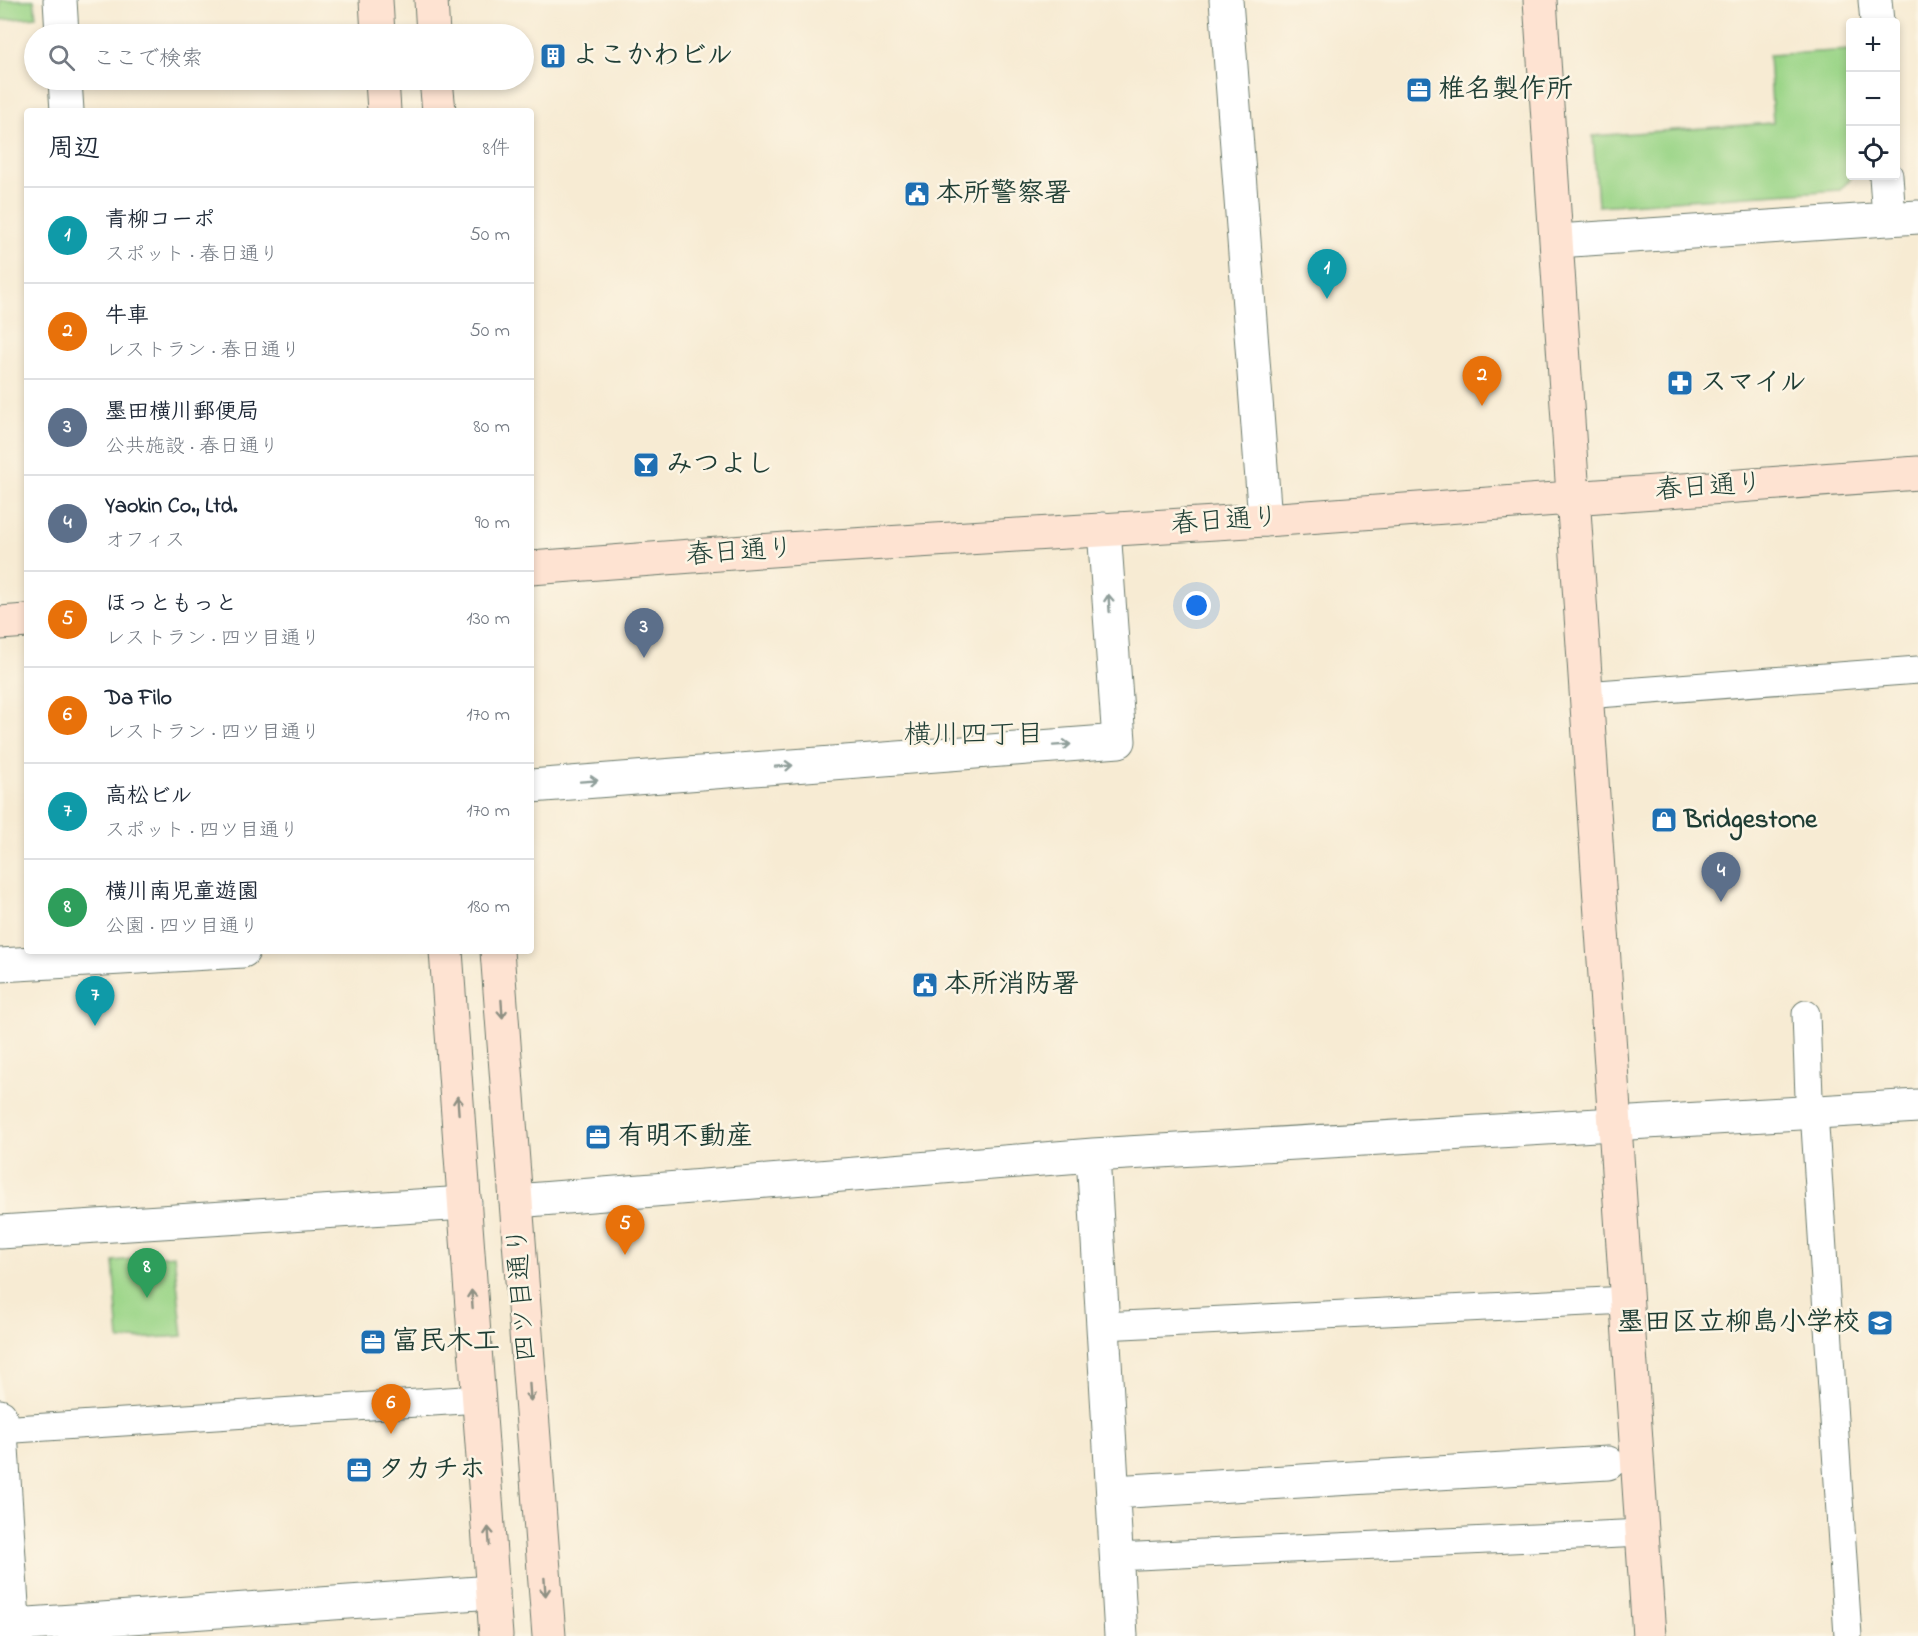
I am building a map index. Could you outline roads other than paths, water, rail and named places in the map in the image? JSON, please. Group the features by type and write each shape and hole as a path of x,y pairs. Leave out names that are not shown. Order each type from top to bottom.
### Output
{"street":[{"path":"60,0 61,24"},
{"path":"376,0 377,24"},
{"path":"431,0 432,24"},
{"path":"1226,0 1265,520"},
{"path":"1540,0 1649,1636"},
{"path":"1875,0 1876,18"},
{"path":"66,90 67,108"},
{"path":"383,90 384,108"},
{"path":"437,90 439,108"},
{"path":"1557,241 1903,218 1888,180"},
{"name":"春日通り","path":"534,568 786,549 1265,520 1918,473"},
{"path":"534,786 1119,741 1104,530"},
{"path":"0,622 24,621"},
{"path":"0,965 191,954"},
{"name":"四ツ目通り","path":"446,954 496,1636"},
{"name":"四ツ目通り","path":"497,954 549,1636"},
{"path":"516,1201 1093,1155 1918,1106"},
{"path":"1093,1155 1121,1636"},
{"path":"0,1232 465,1203"},
{"path":"0,1426 9,1629 493,1592"},
{"path":"1113,1492 1608,1463"}],"lane":[{"path":"1585,695 1918,670"},
{"path":"1806,1014 1809,1097 1814,1112 1848,1636"},
{"path":"1103,1326 1627,1300"},
{"path":"0,1426 479,1399"},
{"path":"1116,1557 1643,1533"}],"place":[{"name":"よこかわビル","path":"553,56"},
{"name":"椎名製作所","path":"1419,90"},
{"name":"本所警察署","path":"917,194"},
{"name":"青柳コーポ","path":"1327,299"},
{"name":"スマイル","path":"1680,383"},
{"name":"牛車","path":"1482,406"},
{"name":"みつよし","path":"646,465"},
{"name":"墨田横川郵便局","path":"644,658"},
{"name":"Bridgestone","path":"1664,820"},
{"name":"Yaokin Co., Ltd.","path":"1721,902"},
{"name":"本所消防署","path":"925,985"},
{"name":"高松ビル","path":"95,1026"},
{"name":"有明不動産","path":"598,1137"},
{"name":"ほっともっと","path":"625,1255"},
{"name":"横川南児童遊園","path":"147,1298"},
{"name":"墨田区立柳島小学校","path":"1880,1323"},
{"name":"富民木工","path":"373,1342"},
{"name":"Da Filo","path":"391,1434"},
{"name":"タカチホ","path":"359,1470"}],"district":[{"name":"横川四丁目","path":"974,736"}]}
